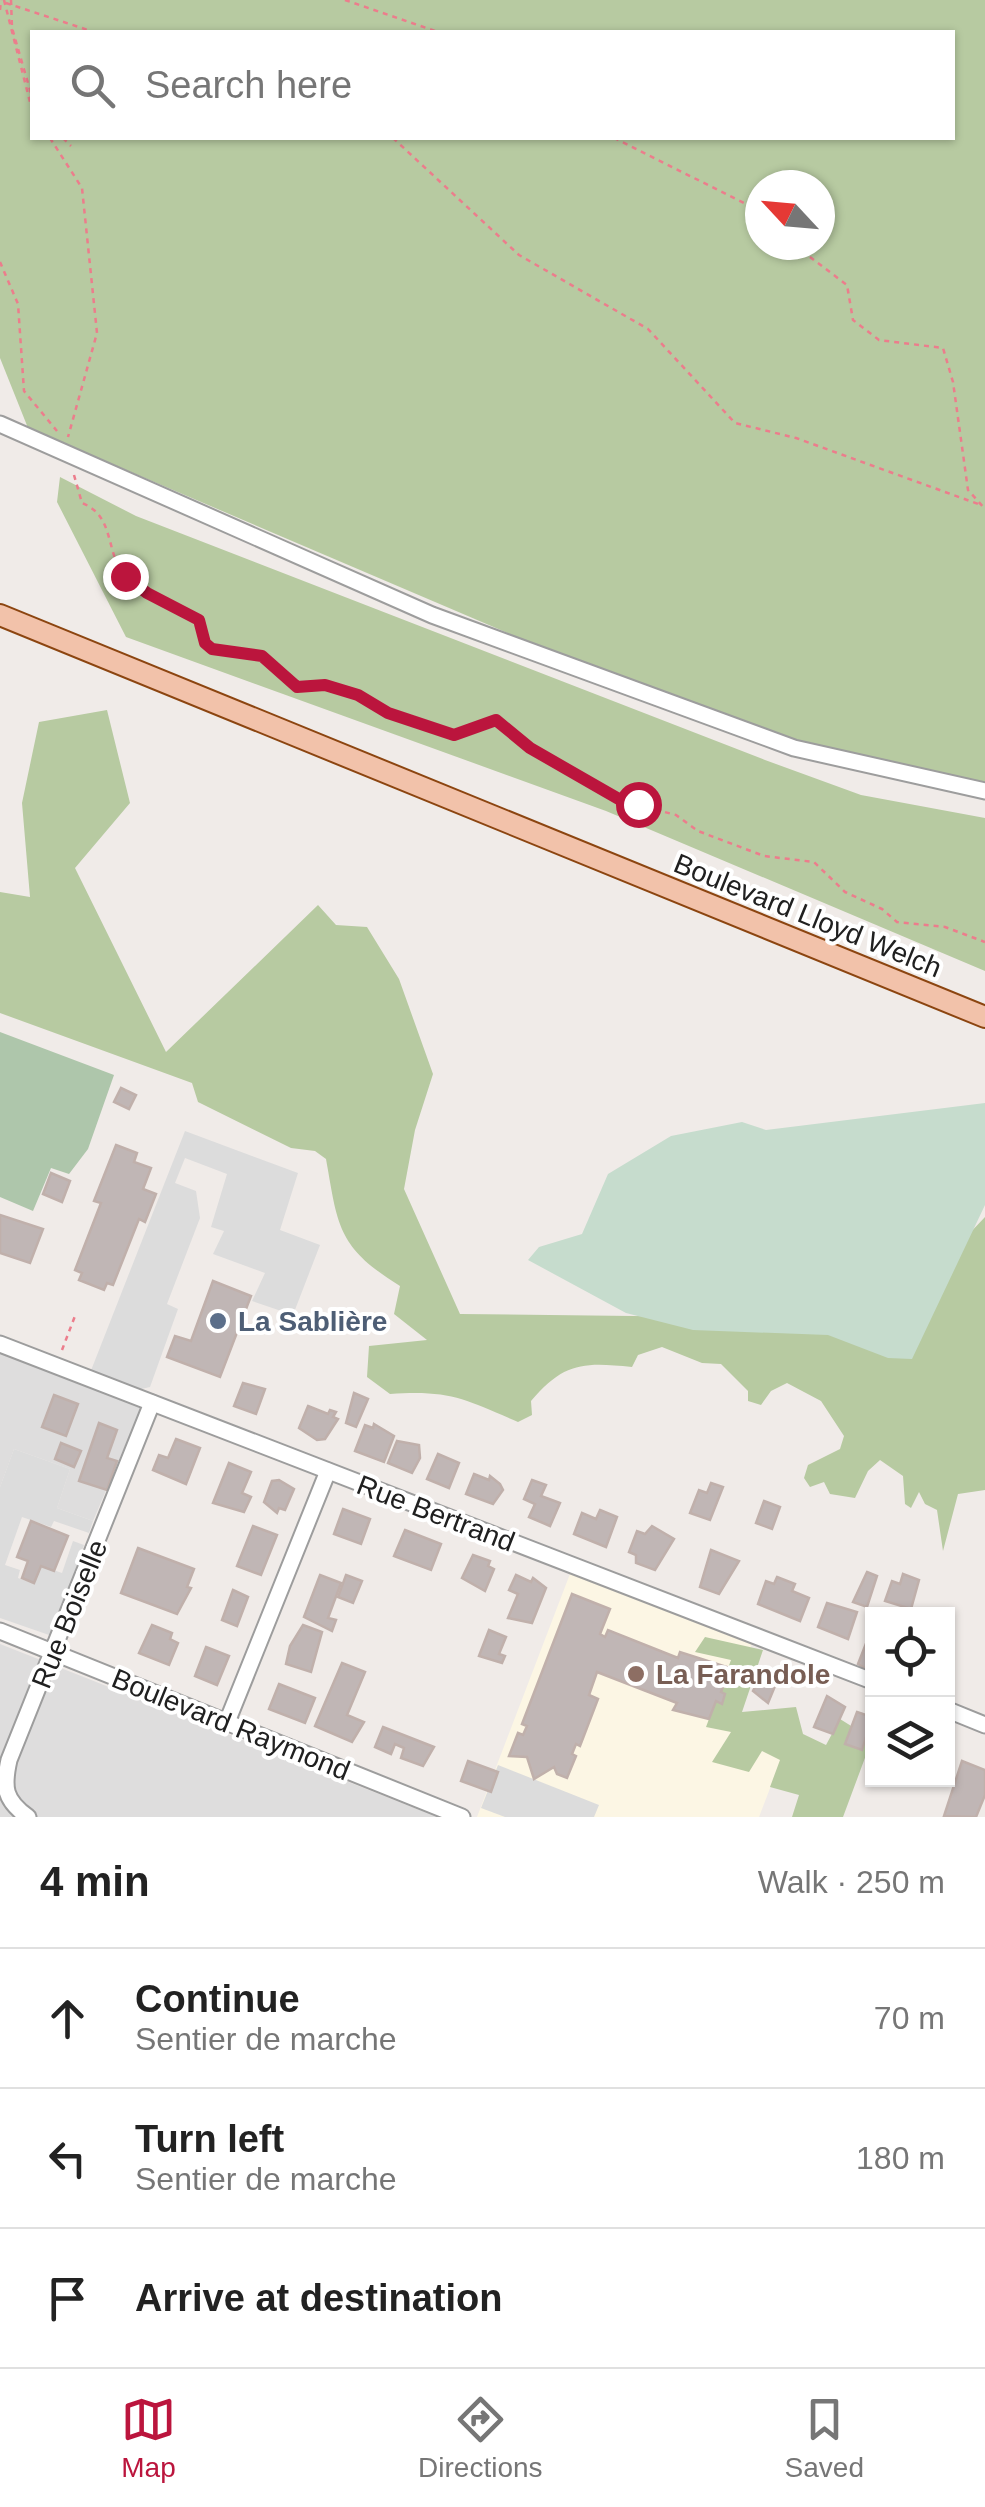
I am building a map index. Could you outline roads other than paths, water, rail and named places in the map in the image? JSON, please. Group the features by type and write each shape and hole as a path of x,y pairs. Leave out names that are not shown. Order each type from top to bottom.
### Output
{"main road":[{"name":"Boulevard Lloyd Welch","path":"0,615 985,1017"}],"street":[{"path":"0,424 62,446 432,615 504,642 794,748 985,791"},
{"name":"Rue Bertrand","path":"0,1344 865,1678"},
{"name":"Rue Boiselle","path":"28,1817 10,1801 3,1785 9,1760 152,1403"},
{"path":"227,1722 328,1470"},
{"name":"Boulevard Raymond","path":"0,1631 462,1817"},
{"path":"955,1713 985,1725"}],"place":[{"name":"La Sablière","path":"218,1321"},
{"name":"La Farandole","path":"636,1674"}]}
